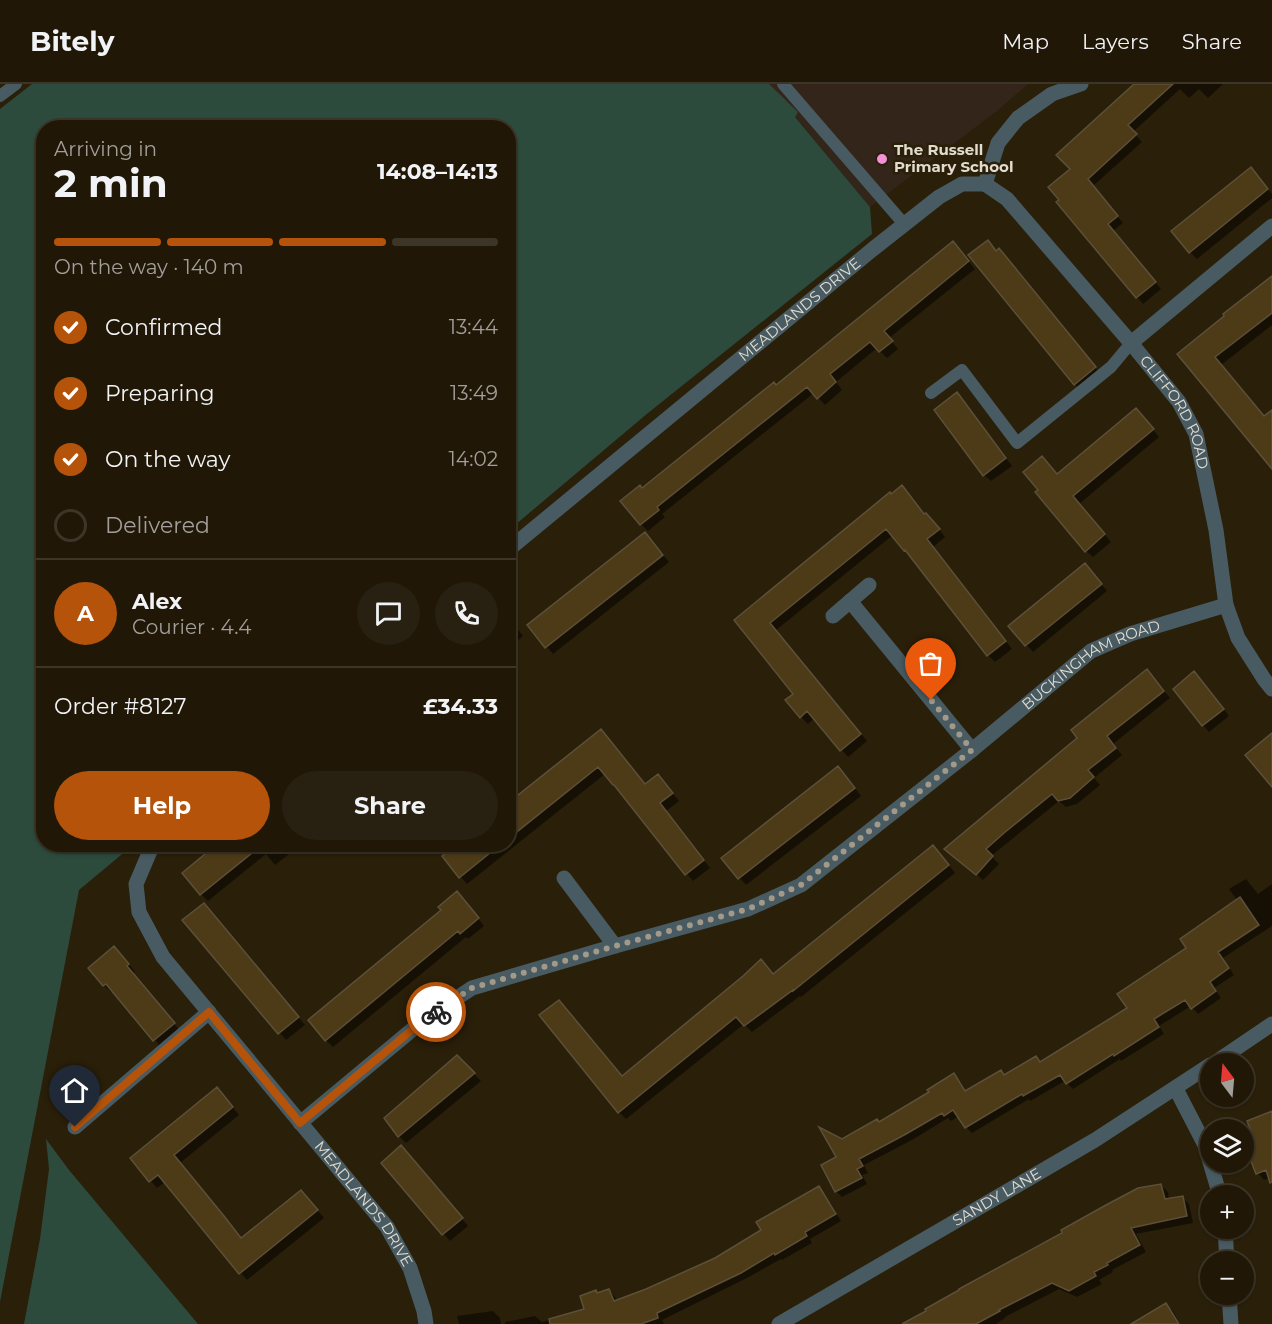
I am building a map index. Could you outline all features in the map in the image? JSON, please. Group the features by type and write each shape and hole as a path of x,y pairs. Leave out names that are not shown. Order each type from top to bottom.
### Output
{"street":[{"path":"985,184 998,143 1018,118 1052,94 1081,84"},
{"name":"MEADLANDS DRIVE","path":"516,543 939,197 962,184 985,184"},
{"name":"CLIFFORD ROAD","path":"985,184 1007,199 1179,402 1196,434 1216,530 1226,605 1239,638 1264,680 1272,689"},
{"path":"1131,343 1272,226"},
{"path":"833,616 869,585"},
{"path":"850,601 972,750"},
{"name":"BUCKINGHAM ROAD","path":"300,1123 425,1019 472,988 748,909 801,885 972,750 1091,651 1130,634 1226,605"},
{"name":"MEADLANDS DRIVE","path":"150,852 136,884 139,912 163,957 387,1227 410,1268 426,1324"},
{"path":"564,878 615,946"},
{"path":"75,1127 209,1012"},
{"name":"SANDY LANE","path":"1228,1053 1272,1024"},
{"name":"SANDY LANE","path":"779,1324 1095,1140 1200,1072"},
{"path":"1176,1089 1205,1145 1217,1185"},
{"path":"1230,1305 1231,1324"}],"lane":[{"path":"0,96 16,84"},
{"path":"783,84 904,224"},
{"path":"931,393 962,370 1017,443 1111,367 1131,343"}],"shaded area":[{"name":"The Russell Primary School","path":"768,84 1028,84 997,111 870,207"}],"green space":[{"path":"32,84 769,84 798,112 795,117 870,207 872,234 648,413 516,524 516,120 36,120 36,852 125,852 79,890 0,1302 0,109"},
{"path":"46,1139 69,1170 198,1324 24,1324 40,1239 49,1169"}],"building":[{"path":"1134,84 1173,84 1128,125 1137,134 1088,179 1118,216 1108,224 1156,282 1136,298 1056,202 1059,200 1048,187 1070,169 1056,155"},
{"path":"1251,167 1268,189 1189,253 1171,231"},
{"path":"988,240 996,251 999,248 1096,367 1074,385 968,255"},
{"path":"953,241 969,261 884,331 893,341 879,352 870,342 830,374 836,382 817,399 807,387 657,507 659,510 640,525 620,501 640,485 642,488 774,382 776,385"},
{"path":"1272,276 1272,313 1215,357 1264,416 1272,410 1272,469 1177,354"},
{"path":"957,392 1006,458 983,476 934,410"},
{"path":"1136,408 1154,429 1073,496 1105,534 1085,552 1035,492 1038,490 1023,472 1042,456 1057,474"},
{"path":"902,485 924,514 926,513 940,529 927,539 1006,641 987,656 886,529 770,623 861,734 840,751 807,711 800,718 785,700 793,694 734,620 890,492 891,494"},
{"path":"645,532 663,555 545,648 527,625"},
{"path":"1085,563 1102,584 1025,646 1008,626"},
{"path":"1147,669 1164,691 1107,736 1116,748 1088,770 1094,777 1070,798 1058,801 1052,794 1004,833 986,849 993,856 976,875 944,849 1077,738 1071,730"},
{"path":"1194,671 1224,709 1202,726 1173,689"},
{"path":"601,729 645,784 658,774 673,793 660,803 704,860 685,875 598,767 516,833 516,797"},
{"path":"1272,733 1272,787 1245,755"},
{"path":"838,766 855,788 738,879 721,858"},
{"path":"933,845 949,865 793,991 744,1026 736,1017 618,1113 539,1015 559,1000 622,1076 761,959 773,974"},
{"path":"207,852 253,852 200,895 182,873"},
{"path":"447,852 491,852 459,878 442,856"},
{"path":"457,891 479,918 460,934 458,931 325,1041 308,1020 441,910 438,907"},
{"path":"1240,897 1259,925 1218,952 1229,968 1210,982 1216,991 1191,1009 1185,1000 1154,1019 1159,1027 1066,1084 1060,1075 1023,1096 1022,1094 965,1128 953,1110 944,1116 942,1113 859,1159 863,1166 857,1169 862,1178 835,1192 821,1165 836,1157 819,1127 842,1139 877,1119 879,1122 929,1092 927,1090 954,1073 965,1091 1001,1070 1004,1075 1036,1056 1040,1062 1127,1008 1117,994 1186,948 1180,939"},
{"path":"204,903 299,1017 278,1034 182,920"},
{"path":"114,946 129,964 127,966 175,1023 153,1041 106,984 103,986 88,968"},
{"path":"457,1055 475,1073 398,1137 384,1118"},
{"path":"217,1087 233,1107 174,1155 241,1238 301,1190 318,1210 239,1274 158,1175 149,1182 130,1158"},
{"path":"1272,1111 1272,1182 1270,1183 1266,1170 1256,1174 1254,1169 1254,1119 1252,1119"},
{"path":"401,1145 463,1218 442,1235 381,1163"},
{"path":"1161,1184 1165,1199 1183,1196 1187,1216 1131,1228 1140,1245 1107,1263 1108,1265 1094,1272 1096,1276 1069,1291 1052,1283 976,1324 902,1324 959,1289 1062,1233 1061,1230 1106,1205 1138,1188"},
{"path":"819,1186 836,1214 805,1232 807,1236 775,1255 774,1253 741,1273 657,1313 658,1318 641,1324 550,1324 549,1319 584,1309 580,1296 596,1290 597,1293 609,1289 614,1301 715,1258 761,1230 756,1222"},
{"path":"1166,1303 1179,1324 1131,1324"}],"way so far":[{"path":"436,1012 472,988 748,909 801,885 972,750 931,700"}],"place":[{"name":"The Russell Primary School","path":"882,159"}],"route":[{"path":"75,1127 209,1012 300,1123 436,1012"}]}
